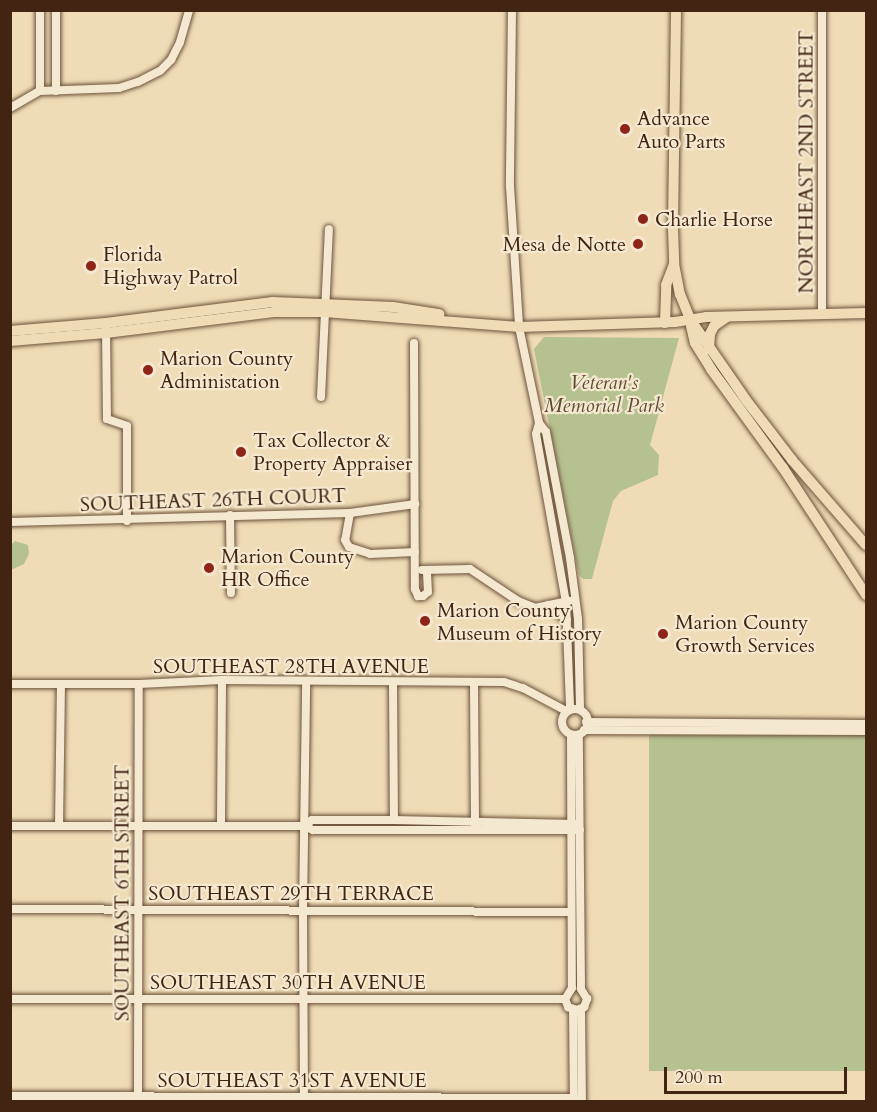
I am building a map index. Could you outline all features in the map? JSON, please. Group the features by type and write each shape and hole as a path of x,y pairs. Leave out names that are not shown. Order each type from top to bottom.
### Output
{"main road":[{"path":"676,10 674,264 694,343 783,468 866,592"},
{"path":"665,323 666,285 674,264"},
{"path":"10,341 106,328 324,307 519,327 665,323 728,317 867,313"},
{"path":"710,349 710,334 714,326 728,317"},
{"path":"690,320 792,460 867,544"},
{"path":"10,331 106,328"}],"street":[{"path":"40,10 40,91"},
{"path":"57,10 57,91"},
{"path":"10,108 40,91 118,88 138,82 160,71 171,60 180,42 189,10"},
{"path":"512,10 510,186 519,327 539,423 546,432 576,601 580,709 585,715 580,731 571,912 577,989 588,999 577,1009 577,1100"},
{"name":"NORTHEAST 2ND STREET","path":"822,10 822,314"},
{"path":"321,397 329,229"},
{"path":"106,328 107,419 127,426 128,520"},
{"path":"414,343 415,552 418,596 423,596 428,592 427,570"},
{"path":"539,423 536,434 566,602 570,696 564,725 580,731 867,731"},
{"name":"SOUTHEAST 26TH COURT","path":"10,522 350,513 415,504"},
{"path":"350,513 345,540 349,547 370,554 415,552"},
{"path":"230,515 231,593"},
{"path":"416,570 470,569 518,601 535,608 576,601"},
{"path":"548,605 555,601 562,581"},
{"path":"548,605 567,620"},
{"path":"221,825 222,680"},
{"name":"SOUTHEAST 28TH AVENUE","path":"10,684 140,684 222,680 504,682 523,688 568,710"},
{"path":"304,1098 302,999 306,681"},
{"path":"393,682 394,820"},
{"path":"474,682 475,827"},
{"path":"59,826 61,684"},
{"name":"SOUTHEAST 6TH STREET","path":"138,1099 140,684"},
{"path":"552,704 559,704 570,696"},
{"path":"568,710 580,709"},
{"path":"580,731 867,724"},
{"path":"305,826 312,820 394,820 475,827"},
{"path":"10,826 305,826 313,831 575,827"},
{"path":"575,827 577,989"},
{"name":"SOUTHEAST 29TH TERRACE","path":"10,909 571,912"},
{"path":"577,989 565,999 577,1009"},
{"name":"SOUTHEAST 30TH AVENUE","path":"10,999 565,999"},
{"name":"SOUTHEAST 31ST AVENUE","path":"10,1096 138,1099 577,1100"}],"green space":[{"name":"Veteran's Memorial Park","path":"544,337 679,338 650,445 659,455 658,475 621,491 613,501 592,579 583,579 579,575 534,349"},
{"path":"15,541 28,545 29,554 24,564 11,570 11,545"},
{"path":"649,732 866,732 866,1071 649,1071"}],"place":[{"name":"Advance Auto Parts","path":"625,129"},
{"name":"Charlie Horse","path":"643,219"},
{"name":"Mesa de Notte","path":"638,244"},
{"name":"Florida Highway Patrol","path":"91,266"},
{"name":"Marion County Administation","path":"148,370"},
{"name":"Tax Collector & Property Appraiser","path":"241,452"},
{"name":"Marion County HR Office","path":"209,568"},
{"name":"Marion County Museum of History","path":"425,621"},
{"name":"Marion County Growth Services","path":"663,634"}]}
